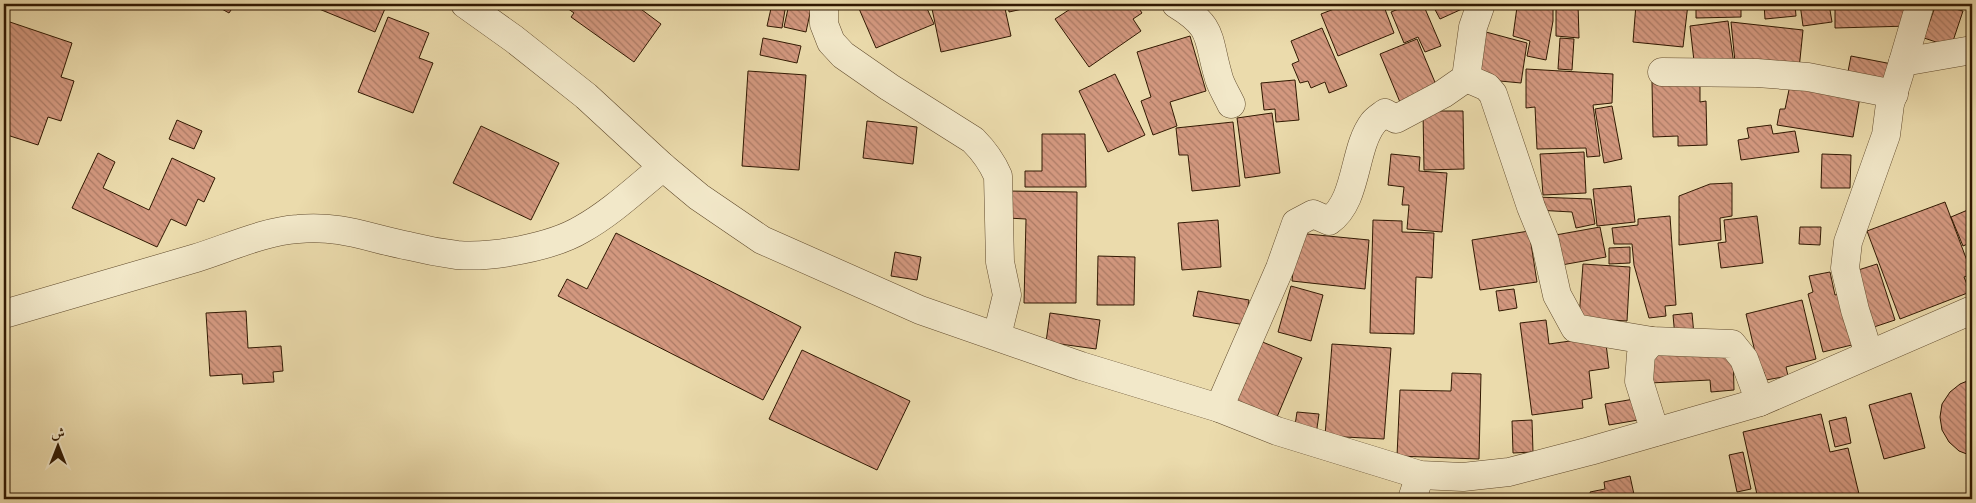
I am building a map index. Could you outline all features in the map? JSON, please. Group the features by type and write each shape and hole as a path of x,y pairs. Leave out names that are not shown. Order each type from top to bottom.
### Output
{"street":[{"path":"465,4 514,39 586,96 663,167 699,197 762,240 920,310 1091,369 1219,408 1416,487 1463,477 1510,472 1760,402 1972,310"},
{"path":"824,4 824,24 831,42 843,55 889,87 973,140 985,152 993,164 998,176 1000,262 1007,295 997,336"},
{"path":"1176,4 1195,16 1205,28 1212,48 1218,77 1231,104"},
{"path":"1219,408 1280,268 1296,224 1313,214 1329,221 1337,216 1355,172 1368,131 1374,121 1385,113 1396,119 1443,94 1466,78 1473,27 1481,4"},
{"path":"1869,354 1855,310 1845,268 1848,242 1886,135 1890,104 1920,4"},
{"path":"1903,62 1972,50"},
{"path":"1662,72 1757,73 1808,77 1894,94"},
{"path":"1466,78 1488,87 1493,94 1517,167 1545,241 1556,295 1575,328 1652,340 1732,344 1744,359 1760,402"},
{"path":"4,314 254,239 296,229 330,228 365,234 401,245 459,255 520,251 548,243 581,230 610,210 663,167"},
{"path":"1652,340 1641,354 1638,381 1655,432"}],"building":[{"path":"213,4 235,4 229,13"},
{"path":"307,4 387,4 375,32"},
{"path":"543,4 554,4 550,9"},
{"path":"571,4 634,4 661,24 634,62 571,17 574,13 567,8"},
{"path":"772,4 786,4 782,28 767,26"},
{"path":"789,4 812,4 806,32 784,27"},
{"path":"857,4 925,4 934,24 876,48"},
{"path":"931,4 1004,4 1011,36 941,52"},
{"path":"1008,4 1045,4 1009,12"},
{"path":"1078,4 1136,4 1142,13 1133,19 1141,31 1089,67 1055,19"},
{"path":"1347,4 1383,4 1394,33 1338,56 1321,14"},
{"path":"1411,4 1423,4 1441,46 1425,52 1418,37 1404,43 1391,12"},
{"path":"1432,4 1473,4 1440,19"},
{"path":"1511,4 1553,4 1553,21 1546,60 1527,56 1530,41 1513,36 1517,7"},
{"path":"1556,4 1578,4 1579,38 1556,36"},
{"path":"1636,4 1688,4 1683,47 1633,42"},
{"path":"1696,4 1741,4 1741,17 1696,18"},
{"path":"1764,4 1795,4 1796,16 1765,19"},
{"path":"1800,4 1829,4 1832,22 1803,26"},
{"path":"1835,4 1909,4 1910,26 1835,28"},
{"path":"1936,4 1963,11 1951,47 1924,38"},
{"path":"388,17 429,33 419,58 433,63 413,113 358,92"},
{"path":"4,20 72,43 61,77 74,81 61,121 48,117 38,145 4,134"},
{"path":"1728,21 1734,65 1695,70 1690,26"},
{"path":"1731,22 1803,30 1799,69 1735,62"},
{"path":"1322,28 1347,86 1329,93 1325,82 1311,88 1308,81 1300,83 1292,64 1299,61 1291,41"},
{"path":"1486,32 1527,43 1521,83 1479,79"},
{"path":"1190,36 1206,91 1170,102 1177,126 1153,135 1141,101 1151,97 1137,52"},
{"path":"763,38 801,46 797,63 760,55"},
{"path":"1560,38 1574,39 1572,70 1558,69"},
{"path":"1417,39 1439,92 1402,107 1380,54"},
{"path":"1851,56 1897,65 1892,91 1846,82"},
{"path":"1526,69 1613,74 1612,103 1593,105 1600,156 1587,157 1586,148 1537,149 1535,107 1526,108"},
{"path":"748,71 806,75 799,170 742,166"},
{"path":"1115,74 1145,135 1108,152 1079,91"},
{"path":"1295,80 1299,120 1276,122 1275,109 1264,110 1261,83"},
{"path":"1700,81 1700,102 1706,101 1707,145 1678,146 1678,136 1653,137 1652,82"},
{"path":"1790,85 1860,97 1853,137 1777,125 1780,109 1785,109"},
{"path":"1612,106 1622,159 1604,163 1595,109"},
{"path":"1423,111 1463,111 1464,169 1424,170"},
{"path":"1272,113 1280,173 1245,178 1237,118"},
{"path":"177,120 202,131 194,149 169,139"},
{"path":"867,121 917,127 913,164 863,158"},
{"path":"1233,122 1240,186 1192,191 1188,155 1179,155 1176,128"},
{"path":"1771,125 1773,134 1795,131 1799,152 1741,160 1738,140 1749,138 1747,128"},
{"path":"481,126 559,163 531,220 453,183"},
{"path":"1042,134 1085,134 1086,187 1025,187 1025,171 1042,171"},
{"path":"1584,152 1586,193 1543,195 1540,154"},
{"path":"98,153 115,162 103,188 149,210 172,158 215,178 204,202 198,199 186,226 171,219 157,247 72,208"},
{"path":"1391,154 1420,157 1419,171 1447,173 1442,232 1407,229 1409,205 1402,205 1404,187 1388,185"},
{"path":"1822,154 1851,155 1850,188 1821,188"},
{"path":"1732,183 1732,216 1720,218 1721,240 1679,245 1679,196 1710,184"},
{"path":"1631,186 1635,222 1597,226 1593,189"},
{"path":"1007,191 1077,192 1076,303 1024,303 1026,219 1007,218"},
{"path":"1536,197 1591,199 1595,224 1576,228 1572,212 1536,210"},
{"path":"1945,202 1972,274 1964,277 1970,292 1900,319 1867,231"},
{"path":"1970,209 1972,214 1972,242 1963,246 1951,217"},
{"path":"1670,216 1676,305 1665,306 1666,316 1649,318 1634,265 1632,244 1614,244 1612,228 1638,225 1638,219"},
{"path":"1757,216 1763,263 1721,268 1718,243 1726,242 1724,220"},
{"path":"1218,220 1221,267 1182,270 1178,223"},
{"path":"1373,220 1402,221 1402,232 1434,233 1432,278 1416,277 1414,334 1370,333"},
{"path":"1600,227 1606,257 1556,266 1550,236"},
{"path":"1800,227 1821,227 1820,245 1799,244"},
{"path":"1529,231 1537,282 1480,290 1472,240"},
{"path":"616,233 801,327 763,400 558,296 567,279 587,289"},
{"path":"1297,233 1369,240 1365,289 1292,281"},
{"path":"1630,247 1630,263 1609,264 1609,248"},
{"path":"895,252 921,257 917,280 891,276"},
{"path":"1098,256 1135,257 1134,305 1097,305"},
{"path":"1583,264 1630,267 1627,321 1579,318"},
{"path":"1877,264 1895,320 1868,329 1849,273"},
{"path":"1830,272 1835,295 1847,292 1860,343 1823,352 1808,294 1813,292 1809,276"},
{"path":"1291,286 1323,295 1311,341 1278,332"},
{"path":"1514,289 1517,308 1499,311 1496,291"},
{"path":"1198,291 1249,300 1245,325 1193,316"},
{"path":"1802,300 1816,359 1786,367 1788,376 1766,380 1764,372 1760,373 1746,314"},
{"path":"246,311 248,348 281,346 283,371 273,372 274,382 243,384 242,374 210,376 206,313"},
{"path":"1050,313 1100,320 1096,349 1046,342"},
{"path":"1692,313 1694,335 1675,337 1673,315"},
{"path":"1546,320 1549,344 1605,336 1609,368 1589,371 1592,398 1582,400 1583,408 1532,415 1520,323"},
{"path":"1260,341 1302,358 1277,417 1235,400"},
{"path":"1332,344 1391,348 1384,439 1325,436"},
{"path":"802,350 910,401 877,470 769,419"},
{"path":"1733,351 1734,390 1711,392 1710,380 1650,383 1649,355"},
{"path":"1452,373 1481,374 1479,459 1397,456 1400,390 1451,391"},
{"path":"1972,379 1972,456 1959,451 1949,442 1942,430 1940,417 1942,404 1950,392 1960,384"},
{"path":"1911,393 1925,448 1884,459 1869,405"},
{"path":"1640,398 1644,419 1609,425 1605,404"},
{"path":"1297,412 1319,414 1316,435 1294,432"},
{"path":"1821,414 1830,452 1848,448 1859,494 1836,499 1758,499 1743,432"},
{"path":"1846,417 1851,443 1835,447 1829,421"},
{"path":"1532,420 1533,452 1513,453 1512,421"},
{"path":"1743,452 1751,489 1737,492 1729,455"},
{"path":"1630,476 1635,499 1592,499 1590,492 1605,489 1604,482"}]}
